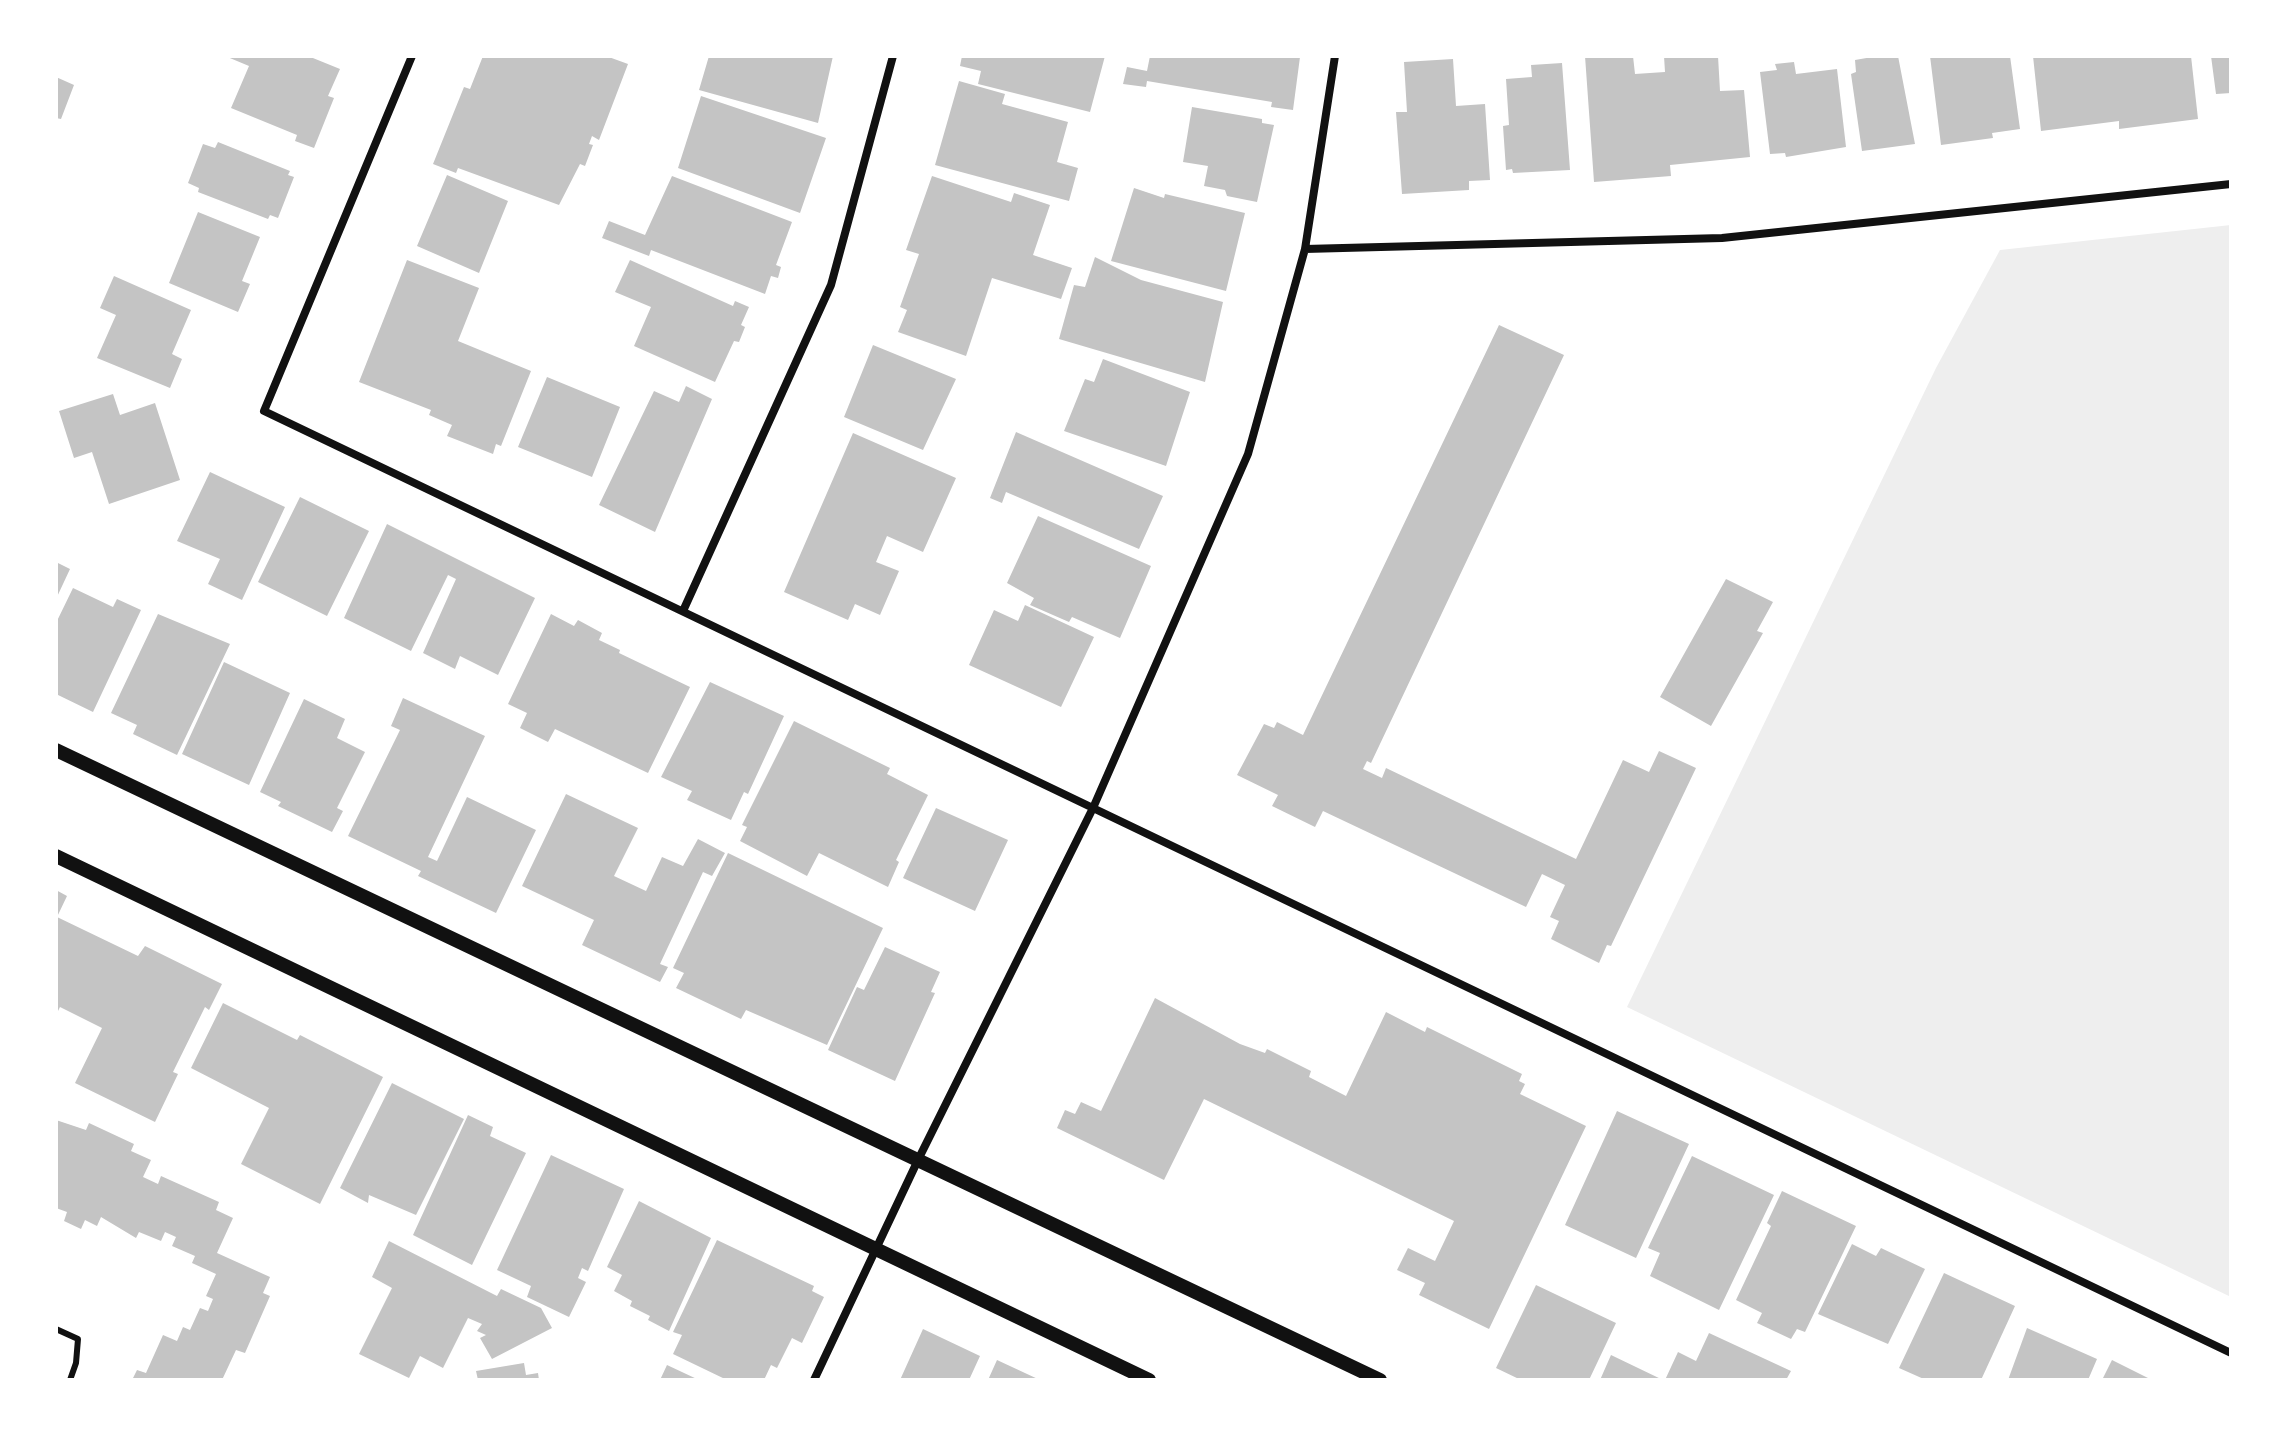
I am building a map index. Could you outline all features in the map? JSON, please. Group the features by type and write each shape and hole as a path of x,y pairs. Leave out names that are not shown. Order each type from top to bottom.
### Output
{"street":[{"path":"412,56 264,411 2231,1353"},
{"path":"683,611 831,285 893,56"},
{"path":"814,1380 918,1160 1093,808 1248,454 1305,249 1335,56"},
{"path":"1305,249 1722,238 2231,184"},
{"path":"56,750 1380,1380"},
{"path":"56,856 1149,1380"}],"lane":[{"path":"56,1329 78,1339 76,1363 70,1380"}],"shaded area":[{"path":"2231,225 2231,1297 1627,1007 1936,368 2000,250"}],"building":[{"path":"225,56 308,56 340,69 328,96 334,98 314,148 295,141 297,135 231,108 249,66"},
{"path":"483,56 606,56 628,64 599,140 592,136 589,144 593,145 585,166 580,164 559,205 458,168 456,173 433,164 464,87 470,89"},
{"path":"709,56 833,56 818,123 699,90"},
{"path":"962,56 1105,56 1090,112 978,84 981,71 960,66"},
{"path":"1150,56 1300,57 1293,110 1271,107 1272,102 1147,81 1146,87 1123,84 1127,67 1147,71"},
{"path":"1585,56 1633,56 1635,74 1665,72 1664,56 1718,56 1720,91 1744,90 1750,157 1670,165 1671,176 1594,182"},
{"path":"1898,56 1915,144 1862,151 1851,74 1856,72 1855,60"},
{"path":"1930,56 2010,56 2020,129 1992,133 1993,138 1941,145"},
{"path":"2033,56 2191,56 2198,119 2119,129 2119,121 2041,131"},
{"path":"2211,56 2231,56 2231,93 2216,94"},
{"path":"1453,59 1456,106 1485,104 1490,180 1469,181 1469,190 1402,194 1396,112 1407,112 1404,62"},
{"path":"1794,62 1796,74 1837,69 1846,147 1786,157 1785,153 1770,154 1760,72 1777,70 1775,64"},
{"path":"1562,63 1570,170 1513,173 1512,169 1506,170 1503,126 1509,125 1506,79 1532,77 1531,65"},
{"path":"56,77 74,85 61,119 56,118"},
{"path":"959,81 1005,94 1002,104 1068,122 1057,162 1078,168 1069,201 935,165"},
{"path":"701,96 826,138 800,213 678,168"},
{"path":"1192,107 1262,119 1262,123 1274,125 1257,202 1227,196 1225,190 1204,186 1208,166 1183,162"},
{"path":"218,142 290,171 288,175 294,177 278,218 270,215 268,219 198,192 199,188 188,183 203,144 215,148"},
{"path":"447,175 508,201 479,273 417,246"},
{"path":"672,176 792,222 776,265 781,267 778,278 771,276 765,294 651,250 649,256 602,238 609,221 645,235"},
{"path":"932,176 1011,202 1014,193 1050,205 1033,255 1072,268 1061,299 992,278 966,356 898,332 907,310 900,307 919,254 906,250"},
{"path":"1134,188 1164,198 1165,194 1245,213 1226,291 1111,261"},
{"path":"198,212 260,237 242,281 250,284 238,312 169,283"},
{"path":"1095,257 1141,280 1223,302 1205,382 1059,339 1074,285 1085,287"},
{"path":"407,260 479,288 458,341 531,371 501,446 496,444 493,454 447,436 452,425 429,415 431,410 359,382"},
{"path":"630,260 733,306 735,301 749,307 741,325 745,327 739,342 734,341 715,382 634,346 651,307 615,292"},
{"path":"114,276 191,310 172,354 182,359 170,388 97,358 116,315 100,308"},
{"path":"1499,325 1564,355 1371,763 1367,761 1363,769 1382,778 1386,768 1576,859 1623,760 1649,772 1659,751 1696,768 1611,946 1607,945 1599,963 1551,939 1559,921 1550,917 1565,885 1542,874 1526,907 1323,811 1315,827 1272,806 1278,795 1237,775 1264,724 1274,728 1277,722 1303,735"},
{"path":"873,345 956,379 923,450 844,417"},
{"path":"1103,359 1190,392 1166,466 1064,431 1085,379 1094,382"},
{"path":"547,377 620,407 592,477 518,447"},
{"path":"686,386 712,399 655,532 599,505 654,391 679,402"},
{"path":"113,394 120,415 155,403 180,480 109,504 92,452 74,458 59,411"},
{"path":"1016,432 1163,496 1139,549 1006,492 1002,503 990,498"},
{"path":"853,433 956,478 923,552 887,536 876,562 899,571 880,615 855,604 848,620 784,592"},
{"path":"210,472 285,507 242,600 208,584 220,559 177,541"},
{"path":"300,497 369,531 327,616 258,582"},
{"path":"1038,516 1151,566 1120,638 1072,617 1069,622 1030,605 1034,598 1007,583"},
{"path":"387,524 535,598 498,675 460,656 455,669 423,653 456,579 448,575 411,651 344,618"},
{"path":"56,562 70,569 56,599"},
{"path":"1726,579 1773,602 1757,631 1763,633 1711,726 1660,697"},
{"path":"73,588 113,607 117,599 141,610 93,712 56,694 56,623"},
{"path":"1025,605 1094,637 1061,707 969,665 994,610 1018,621"},
{"path":"158,614 230,644 177,755 133,734 137,725 111,713"},
{"path":"551,614 574,626 578,620 602,633 599,640 620,650 619,653 690,687 648,773 555,729 548,742 520,728 527,713 508,704"},
{"path":"224,662 290,693 249,785 182,754"},
{"path":"710,682 784,716 748,794 744,792 731,820 687,800 692,791 661,777"},
{"path":"403,698 485,736 428,857 437,861 467,797 536,830 496,913 418,876 421,871 348,836 400,730 391,726"},
{"path":"304,699 345,719 337,738 365,752 337,808 343,811 332,832 278,806 281,802 260,792"},
{"path":"794,721 890,768 887,774 928,795 896,860 899,862 888,887 819,853 807,876 740,841 747,827 742,825"},
{"path":"566,794 638,828 614,876 646,891 662,857 683,866 698,839 725,853 712,876 703,872 660,964 668,967 660,982 582,945 594,920 522,886"},
{"path":"936,808 1008,840 975,911 903,878"},
{"path":"728,853 883,928 827,1045 746,1010 741,1019 676,988 684,973 673,968"},
{"path":"56,890 67,896 57,917 138,956 145,946 222,984 209,1010 205,1007 173,1072 178,1074 155,1122 75,1083 102,1028 60,1007 56,1015"},
{"path":"885,947 940,972 931,992 935,993 895,1081 828,1050 857,987 864,990"},
{"path":"1155,998 1240,1044 1265,1053 1267,1049 1311,1071 1309,1077 1346,1096 1386,1012 1425,1032 1427,1027 1522,1074 1519,1081 1525,1084 1520,1094 1586,1126 1489,1329 1419,1295 1425,1283 1397,1270 1408,1248 1435,1261 1454,1221 1204,1099 1164,1180 1057,1128 1065,1110 1075,1114 1081,1102 1101,1111"},
{"path":"223,1003 297,1040 300,1035 383,1077 320,1204 241,1164 269,1108 191,1068"},
{"path":"392,1083 464,1119 416,1215 369,1195 368,1203 340,1188"},
{"path":"1617,1111 1689,1144 1636,1258 1565,1225"},
{"path":"468,1115 493,1127 490,1136 526,1153 472,1265 413,1235"},
{"path":"56,1120 86,1130 89,1123 134,1144 131,1151 151,1160 143,1177 158,1184 161,1176 219,1202 216,1210 233,1218 217,1253 270,1277 263,1293 270,1296 245,1353 236,1350 222,1380 132,1380 137,1370 146,1373 163,1335 177,1341 183,1327 190,1330 200,1308 208,1311 213,1299 206,1296 216,1274 192,1263 195,1256 172,1246 176,1237 165,1232 161,1241 139,1232 136,1238 101,1217 97,1226 85,1220 81,1229 64,1221 67,1212 56,1208"},
{"path":"551,1155 624,1189 588,1271 582,1268 578,1278 586,1282 569,1317 527,1297 531,1286 497,1270"},
{"path":"1692,1156 1774,1195 1719,1310 1650,1276 1660,1253 1648,1248"},
{"path":"1782,1191 1856,1226 1805,1332 1797,1329 1791,1339 1757,1323 1762,1313 1736,1300 1771,1226 1767,1223"},
{"path":"639,1201 711,1238 669,1331 648,1320 650,1316 630,1306 632,1301 614,1291 622,1275 607,1267"},
{"path":"717,1240 814,1286 812,1291 824,1297 802,1343 792,1338 777,1368 771,1365 764,1380 727,1380 673,1354 682,1335 673,1332"},
{"path":"389,1241 497,1296 501,1289 541,1308 552,1328 492,1359 480,1338 486,1335 477,1331 482,1324 468,1318 443,1368 420,1356 409,1378 359,1354 392,1288 372,1277"},
{"path":"1852,1244 1876,1256 1881,1248 1925,1269 1888,1344 1818,1314"},
{"path":"1944,1273 2015,1306 1981,1380 1926,1380 1899,1368"},
{"path":"1536,1285 1616,1323 1589,1380 1521,1380 1496,1368"},
{"path":"2027,1328 2097,1359 2088,1380 2008,1380"},
{"path":"923,1329 980,1356 969,1380 900,1380"},
{"path":"1709,1333 1791,1371 1786,1380 1665,1380 1678,1352 1696,1361"},
{"path":"1611,1355 1663,1380 1600,1380"},
{"path":"997,1360 1040,1380 988,1380"},
{"path":"2112,1360 2152,1380 2102,1380"},
{"path":"524,1363 526,1375 538,1373 539,1380 478,1380 476,1371"},
{"path":"667,1365 699,1380 660,1380"}]}
